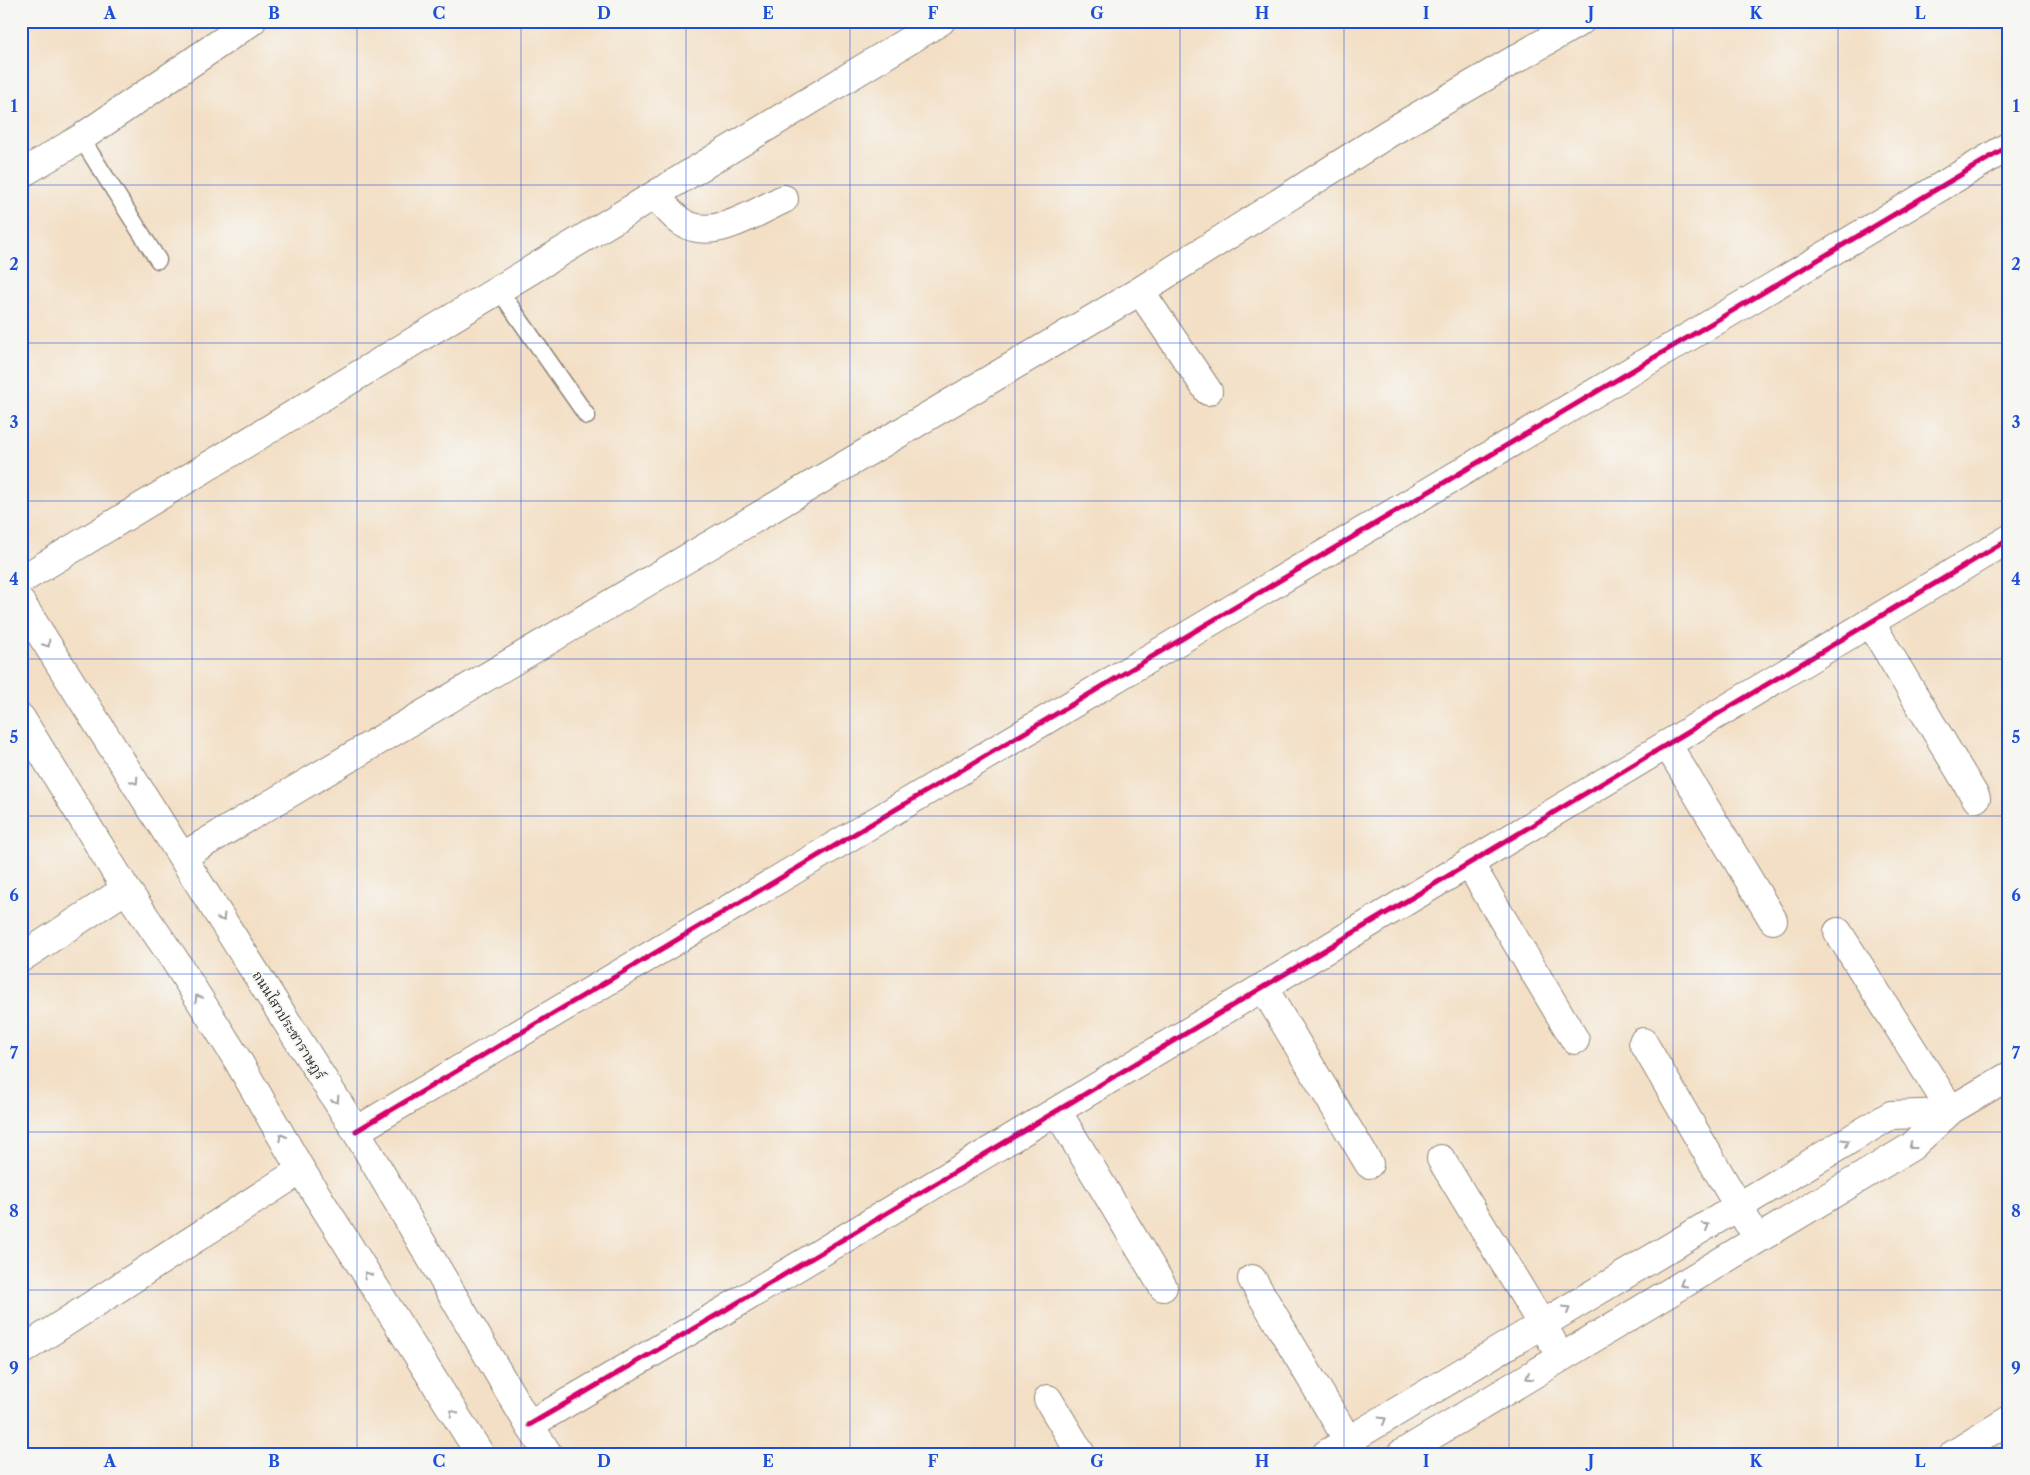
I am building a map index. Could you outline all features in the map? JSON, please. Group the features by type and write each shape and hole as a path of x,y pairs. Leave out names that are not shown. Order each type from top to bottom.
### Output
{"street":[{"path":"21,174 81,138 252,21"},
{"path":"21,580 941,21"},
{"path":"183,856 1140,291 1389,133 1581,21"},
{"path":"356,1131 2009,146"},
{"path":"655,196 682,222 703,231 722,227 784,199"},
{"path":"1140,291 1208,391"},
{"path":"529,1425 722,1312 2009,539"},
{"name":"ถนนไสวประชาราษฎร์","path":"21,603 356,1131 529,1425 548,1454"},
{"path":"1870,622 1976,798"},
{"path":"21,718 126,889 174,959 237,1059 301,1170 480,1454"},
{"path":"1667,744 1773,920"},
{"path":"1469,864 1575,1040"},
{"path":"21,958 126,889"},
{"path":"1838,932 1949,1111"},
{"path":"1263,988 1369,1164"},
{"path":"1644,1042 1758,1239"},
{"path":"1401,1454 1911,1147 1949,1111 2009,1076"},
{"path":"1057,1111 1164,1287"},
{"path":"1252,1278 1343,1449 1542,1325 1891,1115 1949,1111"},
{"path":"1441,1159 1562,1357"},
{"path":"21,1351 301,1170"},
{"path":"1048,1399 1081,1454"},
{"path":"1954,1454 2009,1420"}],"lane":[{"path":"81,138 158,260"},
{"path":"499,290 587,416"}],"cycle path":[{"path":"356,1131 2009,146"},
{"path":"529,1425 722,1312 2009,539"}]}
